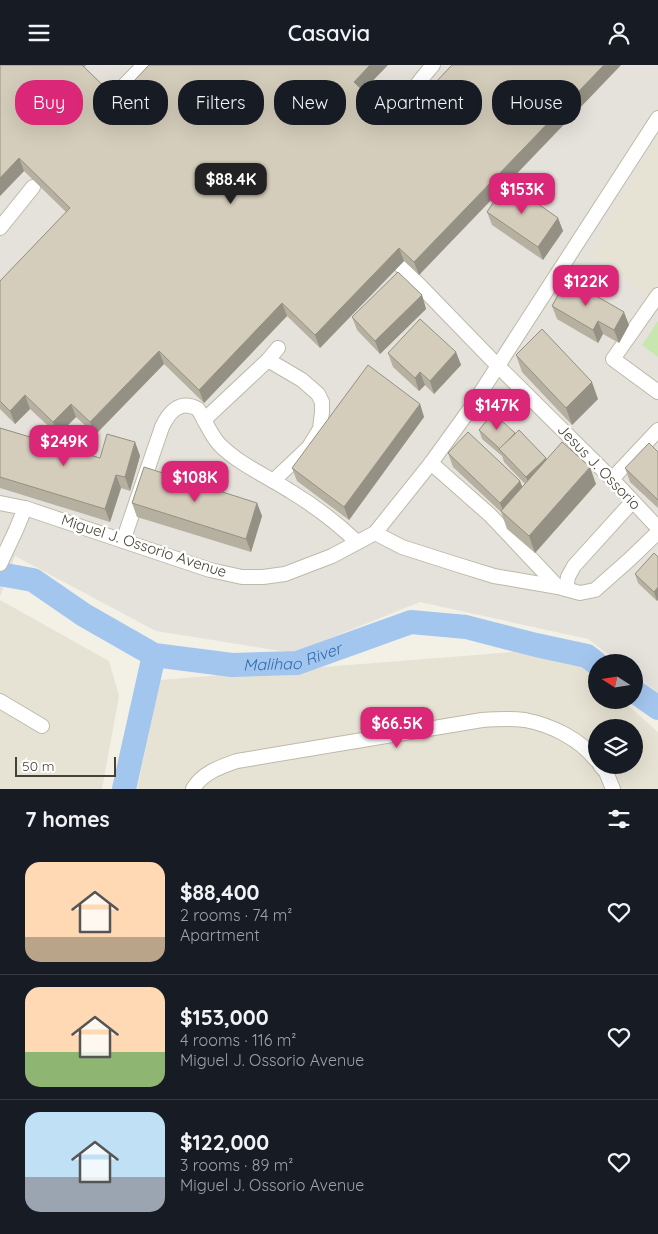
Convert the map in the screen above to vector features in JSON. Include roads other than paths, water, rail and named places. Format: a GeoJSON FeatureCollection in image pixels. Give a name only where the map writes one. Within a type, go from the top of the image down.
{"type":"FeatureCollection","features":[{"type":"Feature","properties":{"kind":"street"},"geometry":{"type":"LineString","coordinates":[[129,80],[144,65]]}},
{"type":"Feature","properties":{"kind":"street"},"geometry":{"type":"LineString","coordinates":[[398,133],[404,126],[408,104],[416,85],[434,65]]}},
{"type":"Feature","properties":{"kind":"street","name":"Miguel J. Ossorio Avenue"},"geometry":{"type":"LineString","coordinates":[[0,503],[25,508],[210,570],[242,577],[264,577],[285,574],[332,556],[375,533],[431,463],[470,409],[658,118]]}},
{"type":"Feature","properties":{"kind":"street"},"geometry":{"type":"LineString","coordinates":[[0,228],[33,187]]}},
{"type":"Feature","properties":{"kind":"street","name":"Jesus J. Ossorio"},"geometry":{"type":"LineString","coordinates":[[400,265],[658,528]]}},
{"type":"Feature","properties":{"kind":"street"},"geometry":{"type":"LineString","coordinates":[[658,295],[613,359],[658,392]]}},
{"type":"Feature","properties":{"kind":"street"},"geometry":{"type":"LineString","coordinates":[[204,420],[268,360],[278,348]]}},
{"type":"Feature","properties":{"kind":"street"},"geometry":{"type":"LineString","coordinates":[[268,360],[302,380],[318,394],[322,402],[320,429],[309,447],[273,481]]}},
{"type":"Feature","properties":{"kind":"street"},"geometry":{"type":"LineString","coordinates":[[123,541],[162,427],[167,416],[184,405],[198,409],[218,443],[241,463],[289,490],[326,514],[357,542]]}},
{"type":"Feature","properties":{"kind":"street"},"geometry":{"type":"LineString","coordinates":[[612,479],[658,430]]}},
{"type":"Feature","properties":{"kind":"street"},"geometry":{"type":"LineString","coordinates":[[431,463],[490,515],[562,588]]}},
{"type":"Feature","properties":{"kind":"street"},"geometry":{"type":"LineString","coordinates":[[562,588],[574,567],[632,502]]}},
{"type":"Feature","properties":{"kind":"street"},"geometry":{"type":"LineString","coordinates":[[0,564],[25,508]]}},
{"type":"Feature","properties":{"kind":"street"},"geometry":{"type":"LineString","coordinates":[[375,533],[402,547],[452,563],[494,575],[580,593],[595,590],[658,532]]}},
{"type":"Feature","properties":{"kind":"street"},"geometry":{"type":"LineString","coordinates":[[0,701],[42,726]]}},
{"type":"Feature","properties":{"kind":"street"},"geometry":{"type":"LineString","coordinates":[[193,789],[205,775],[236,761],[482,720],[507,719],[526,721],[546,727],[564,733],[588,752]]}},
{"type":"Feature","properties":{"kind":"street"},"geometry":{"type":"LineString","coordinates":[[607,774],[613,789]]}},
{"type":"Feature","properties":{"kind":"waterway","name":"Malihao River"},"geometry":{"type":"LineString","coordinates":[[0,574],[33,580],[84,615],[154,655],[232,665],[297,663],[411,622],[466,627],[588,657]]}},
{"type":"Feature","properties":{"kind":"waterway"},"geometry":{"type":"LineString","coordinates":[[124,789],[154,655]]}},
{"type":"Feature","properties":{"kind":"waterway","name":"Malihao River"},"geometry":{"type":"LineString","coordinates":[[643,697],[658,708]]}}]}
